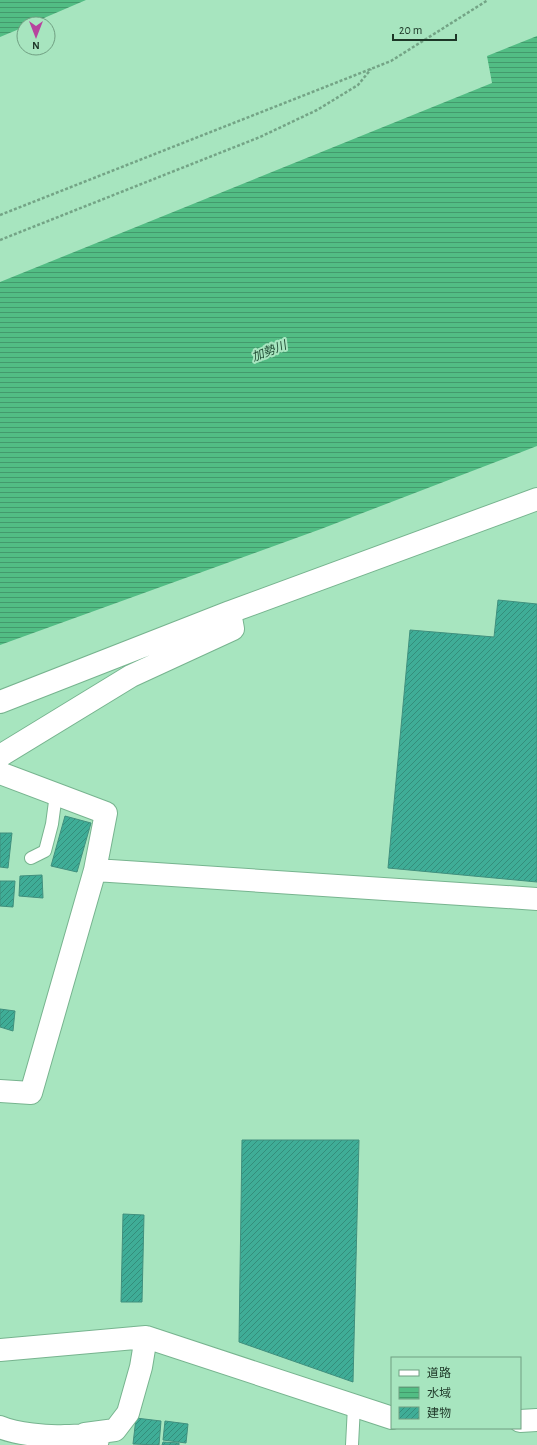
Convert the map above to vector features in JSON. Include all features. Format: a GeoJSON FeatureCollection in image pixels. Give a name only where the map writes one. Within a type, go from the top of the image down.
{"type":"FeatureCollection","features":[{"type":"Feature","properties":{"kind":"street"},"geometry":{"type":"LineString","coordinates":[[0,702],[230,612],[537,499]]}},
{"type":"Feature","properties":{"kind":"street"},"geometry":{"type":"LineString","coordinates":[[0,756],[131,676],[233,629],[230,612]]}},
{"type":"Feature","properties":{"kind":"street"},"geometry":{"type":"LineString","coordinates":[[0,773],[106,813],[95,870],[31,1093],[0,1091]]}},
{"type":"Feature","properties":{"kind":"street"},"geometry":{"type":"LineString","coordinates":[[95,870],[537,899]]}},
{"type":"Feature","properties":{"kind":"street"},"geometry":{"type":"LineString","coordinates":[[0,1427],[9,1431],[92,1440],[115,1430],[128,1413],[141,1367],[146,1337]]}},
{"type":"Feature","properties":{"kind":"street"},"geometry":{"type":"LineString","coordinates":[[0,1350],[146,1337],[391,1418]]}},
{"type":"Feature","properties":{"kind":"street"},"geometry":{"type":"LineString","coordinates":[[521,1421],[537,1420]]}},
{"type":"Feature","properties":{"kind":"lane"},"geometry":{"type":"LineString","coordinates":[[31,858],[45,851],[52,824],[56,794]]}},
{"type":"Feature","properties":{"kind":"lane"},"geometry":{"type":"LineString","coordinates":[[352,1445],[354,1406]]}},
{"type":"Feature","properties":{"kind":"path"},"geometry":{"type":"LineString","coordinates":[[0,215],[391,61],[488,0]]}},
{"type":"Feature","properties":{"kind":"path"},"geometry":{"type":"LineString","coordinates":[[0,240],[260,137],[318,110],[358,86],[371,69]]}},
{"type":"Feature","properties":{"kind":"water"},"geometry":{"type":"Polygon","coordinates":[[[0,0],[86,0],[49,16],[16,16],[16,30],[0,37],[0,0]]]}},
{"type":"Feature","properties":{"kind":"water","name":"加勢川"},"geometry":{"type":"Polygon","coordinates":[[[537,36],[537,446],[321,529],[0,645],[0,282],[492,83],[487,56],[537,36]]]}},
{"type":"Feature","properties":{"kind":"building"},"geometry":{"type":"Polygon","coordinates":[[[498,600],[537,604],[537,882],[388,868],[410,630],[494,637],[498,600]]]}},
{"type":"Feature","properties":{"kind":"building"},"geometry":{"type":"Polygon","coordinates":[[[65,816],[91,823],[77,872],[51,866],[65,816]]]}},
{"type":"Feature","properties":{"kind":"building"},"geometry":{"type":"Polygon","coordinates":[[[0,833],[12,833],[8,868],[0,867],[0,833]]]}},
{"type":"Feature","properties":{"kind":"building"},"geometry":{"type":"Polygon","coordinates":[[[42,875],[43,898],[19,896],[20,876],[42,875]]]}},
{"type":"Feature","properties":{"kind":"building"},"geometry":{"type":"Polygon","coordinates":[[[0,881],[15,881],[13,907],[0,906],[0,881]]]}},
{"type":"Feature","properties":{"kind":"building"},"geometry":{"type":"Polygon","coordinates":[[[0,1009],[15,1011],[13,1031],[0,1027],[0,1009]]]}},
{"type":"Feature","properties":{"kind":"building"},"geometry":{"type":"Polygon","coordinates":[[[242,1140],[359,1140],[353,1382],[239,1342],[242,1140]]]}},
{"type":"Feature","properties":{"kind":"building"},"geometry":{"type":"Polygon","coordinates":[[[123,1214],[144,1215],[142,1302],[121,1302],[123,1214]]]}},
{"type":"Feature","properties":{"kind":"building"},"geometry":{"type":"Polygon","coordinates":[[[136,1418],[161,1421],[159,1445],[133,1444],[136,1418]]]}},
{"type":"Feature","properties":{"kind":"building"},"geometry":{"type":"Polygon","coordinates":[[[165,1421],[188,1424],[186,1443],[163,1440],[165,1421]]]}},
{"type":"Feature","properties":{"kind":"building"},"geometry":{"type":"Polygon","coordinates":[[[163,1442],[179,1443],[179,1445],[162,1445],[163,1442]]]}}]}
